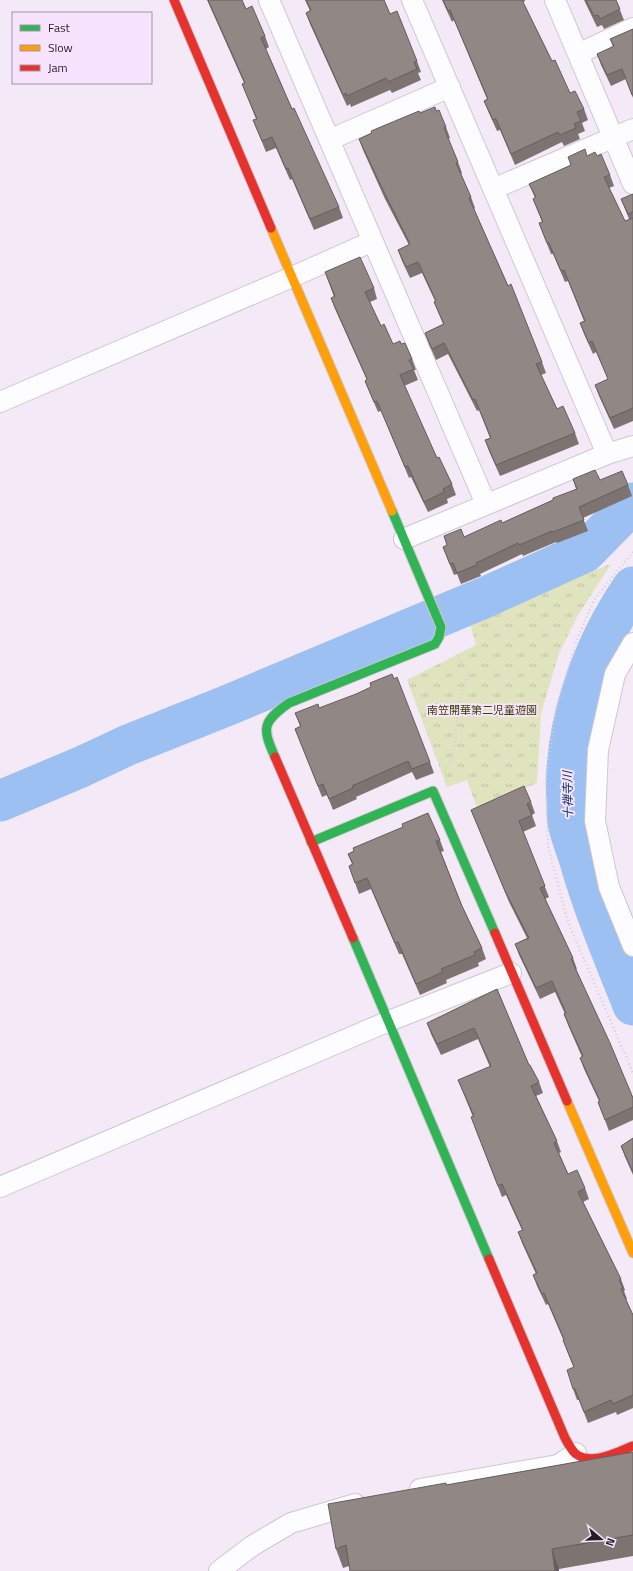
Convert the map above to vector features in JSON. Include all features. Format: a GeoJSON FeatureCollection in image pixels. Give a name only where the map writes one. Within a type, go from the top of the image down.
{"type":"FeatureCollection","features":[{"type":"Feature","properties":{"kind":"street"},"geometry":{"type":"LineString","coordinates":[[174,0],[441,626],[439,637],[435,644],[289,703],[273,715],[265,725],[266,737],[390,1021],[565,1438],[576,1453],[586,1457],[598,1458],[633,1446]]}},
{"type":"Feature","properties":{"kind":"street"},"geometry":{"type":"LineString","coordinates":[[269,0],[486,504]]}},
{"type":"Feature","properties":{"kind":"street"},"geometry":{"type":"LineString","coordinates":[[412,0],[607,454]]}},
{"type":"Feature","properties":{"kind":"street"},"geometry":{"type":"LineString","coordinates":[[555,0],[633,184]]}},
{"type":"Feature","properties":{"kind":"street"},"geometry":{"type":"LineString","coordinates":[[578,54],[633,28]]}},
{"type":"Feature","properties":{"kind":"street"},"geometry":{"type":"LineString","coordinates":[[329,140],[450,87]]}},
{"type":"Feature","properties":{"kind":"street"},"geometry":{"type":"LineString","coordinates":[[493,189],[633,130]]}},
{"type":"Feature","properties":{"kind":"street"},"geometry":{"type":"LineString","coordinates":[[0,402],[373,241]]}},
{"type":"Feature","properties":{"kind":"street"},"geometry":{"type":"LineString","coordinates":[[404,539],[607,454],[633,446]]}},
{"type":"Feature","properties":{"kind":"street"},"geometry":{"type":"LineString","coordinates":[[633,643],[615,674],[598,750],[595,822],[609,887],[633,946]]}},
{"type":"Feature","properties":{"kind":"street"},"geometry":{"type":"LineString","coordinates":[[311,842],[433,791],[633,1253]]}},
{"type":"Feature","properties":{"kind":"street"},"geometry":{"type":"LineString","coordinates":[[0,1187],[390,1021],[511,973]]}},
{"type":"Feature","properties":{"kind":"street"},"geometry":{"type":"LineString","coordinates":[[402,1492],[558,1465],[576,1453]]}},
{"type":"Feature","properties":{"kind":"street"},"geometry":{"type":"LineString","coordinates":[[219,1571],[252,1546],[291,1522],[371,1499]]}},
{"type":"Feature","properties":{"kind":"path"},"geometry":{"type":"LineString","coordinates":[[433,791],[454,757],[459,699],[469,674],[441,626]]}},
{"type":"Feature","properties":{"kind":"green space","name":"南笠開華第二児童遊園"},"geometry":{"type":"Polygon","coordinates":[[[611,564],[578,615],[559,653],[541,714],[537,783],[477,808],[467,780],[447,787],[407,680],[476,645],[469,620],[611,564]]]}},
{"type":"Feature","properties":{"kind":"building"},"geometry":{"type":"Polygon","coordinates":[[[208,0],[242,0],[246,9],[252,6],[265,36],[261,38],[292,109],[294,108],[339,207],[310,219],[288,168],[286,169],[272,137],[262,141],[253,120],[257,119],[242,84],[245,83],[208,0]]]}},
{"type":"Feature","properties":{"kind":"building"},"geometry":{"type":"Polygon","coordinates":[[[306,0],[384,0],[390,14],[397,11],[417,61],[414,62],[417,69],[388,82],[386,78],[347,96],[346,93],[343,95],[306,13],[311,10],[306,0]]]}},
{"type":"Feature","properties":{"kind":"building"},"geometry":{"type":"Polygon","coordinates":[[[443,0],[522,0],[552,61],[555,60],[570,93],[575,91],[584,109],[577,112],[581,121],[574,124],[576,128],[560,135],[558,132],[511,154],[496,119],[493,120],[484,101],[488,99],[450,10],[448,11],[443,0]]]}},
{"type":"Feature","properties":{"kind":"building"},"geometry":{"type":"Polygon","coordinates":[[[586,0],[616,0],[620,9],[600,19],[598,15],[594,16],[586,0]]]}},
{"type":"Feature","properties":{"kind":"building"},"geometry":{"type":"Polygon","coordinates":[[[633,29],[632,95],[622,69],[607,75],[597,54],[614,46],[610,39],[633,29]]]}},
{"type":"Feature","properties":{"kind":"building"},"geometry":{"type":"Polygon","coordinates":[[[435,107],[436,111],[439,110],[446,127],[444,128],[458,162],[456,163],[471,197],[469,198],[508,286],[511,284],[542,362],[536,364],[557,409],[563,406],[575,433],[496,465],[485,440],[491,438],[475,399],[473,400],[444,343],[432,349],[425,333],[444,324],[434,302],[436,301],[418,262],[406,267],[398,250],[410,244],[359,139],[372,133],[371,131],[419,111],[420,113],[435,107]]]}},
{"type":"Feature","properties":{"kind":"building"},"geometry":{"type":"Polygon","coordinates":[[[585,149],[587,156],[595,152],[597,156],[601,154],[610,175],[604,177],[625,221],[633,218],[633,408],[610,418],[595,385],[608,379],[592,341],[589,343],[580,323],[585,321],[564,270],[561,271],[549,243],[547,243],[539,223],[543,222],[533,199],[536,197],[529,184],[571,165],[568,157],[585,149]]]}},
{"type":"Feature","properties":{"kind":"building"},"geometry":{"type":"Polygon","coordinates":[[[633,194],[633,212],[628,214],[621,199],[633,194]]]}},
{"type":"Feature","properties":{"kind":"building"},"geometry":{"type":"Polygon","coordinates":[[[360,257],[374,288],[365,292],[381,326],[384,324],[393,344],[400,341],[401,344],[405,343],[412,359],[409,360],[414,369],[400,375],[437,458],[439,457],[452,484],[443,489],[444,492],[424,502],[408,466],[405,467],[377,401],[374,402],[365,381],[367,379],[331,298],[335,296],[325,272],[360,257]]]}},
{"type":"Feature","properties":{"kind":"building"},"geometry":{"type":"Polygon","coordinates":[[[595,470],[600,480],[622,471],[628,485],[579,507],[584,520],[553,532],[552,531],[519,545],[518,543],[476,563],[477,565],[457,573],[453,563],[450,564],[443,547],[447,545],[444,536],[461,529],[464,537],[501,520],[502,523],[553,500],[553,498],[577,489],[573,479],[595,470]]]}},
{"type":"Feature","properties":{"kind":"building"},"geometry":{"type":"Polygon","coordinates":[[[392,674],[394,679],[397,677],[430,762],[412,769],[408,761],[352,786],[353,788],[329,799],[323,784],[318,786],[295,729],[301,726],[295,713],[318,704],[319,708],[356,694],[371,687],[370,683],[392,674]]]}},
{"type":"Feature","properties":{"kind":"building"},"geometry":{"type":"Polygon","coordinates":[[[524,786],[531,802],[527,804],[532,815],[519,821],[545,886],[540,888],[573,958],[571,959],[610,1043],[633,1098],[633,1107],[605,1120],[598,1102],[600,1101],[580,1058],[583,1056],[564,1014],[566,1013],[552,981],[536,988],[515,944],[529,938],[505,891],[471,810],[524,786]]]}},
{"type":"Feature","properties":{"kind":"building"},"geometry":{"type":"Polygon","coordinates":[[[428,813],[440,840],[436,841],[462,906],[482,948],[474,952],[475,955],[441,969],[443,972],[416,984],[398,942],[395,943],[367,878],[355,883],[349,866],[353,864],[348,854],[354,851],[353,848],[403,827],[402,824],[428,813]]]}},
{"type":"Feature","properties":{"kind":"building"},"geometry":{"type":"Polygon","coordinates":[[[497,989],[529,1065],[539,1082],[531,1086],[557,1141],[554,1143],[568,1174],[577,1170],[585,1188],[578,1192],[621,1279],[619,1280],[623,1288],[621,1289],[633,1315],[633,1395],[613,1404],[611,1400],[584,1412],[575,1389],[573,1389],[567,1370],[574,1367],[563,1340],[564,1339],[544,1293],[542,1294],[533,1275],[537,1273],[518,1232],[523,1230],[502,1184],[498,1186],[471,1117],[474,1116],[458,1080],[491,1066],[474,1028],[437,1044],[427,1023],[497,989]]]}},
{"type":"Feature","properties":{"kind":"building"},"geometry":{"type":"Polygon","coordinates":[[[633,1138],[633,1172],[621,1146],[633,1138]]]}},
{"type":"Feature","properties":{"kind":"building"},"geometry":{"type":"Polygon","coordinates":[[[633,1452],[633,1535],[552,1549],[555,1571],[350,1571],[346,1545],[336,1549],[328,1504],[633,1452]]]}},
{"type":"Feature","properties":{"kind":"waterway"},"geometry":{"type":"LineString","coordinates":[[0,801],[81,767],[128,745],[226,706],[486,597],[585,552],[633,503]]}},
{"type":"Feature","properties":{"kind":"waterway","name":"十禅寺川"},"geometry":{"type":"LineString","coordinates":[[633,587],[618,610],[605,635],[583,689],[569,746],[567,774],[568,823],[598,915],[633,1005]]}},
{"type":"Feature","properties":{"kind":"traffic: fast"},"geometry":{"type":"LineString","coordinates":[[275,757],[268,739],[267,726],[274,715],[289,703],[435,644],[439,637],[441,627],[392,511]]}},
{"type":"Feature","properties":{"kind":"traffic: fast"},"geometry":{"type":"LineString","coordinates":[[311,842],[433,791],[495,933]]}},
{"type":"Feature","properties":{"kind":"traffic: fast"},"geometry":{"type":"LineString","coordinates":[[353,938],[489,1259]]}},
{"type":"Feature","properties":{"kind":"traffic: slow"},"geometry":{"type":"LineString","coordinates":[[271,228],[392,511]]}},
{"type":"Feature","properties":{"kind":"traffic: slow"},"geometry":{"type":"LineString","coordinates":[[567,1101],[633,1253]]}},
{"type":"Feature","properties":{"kind":"traffic: jam"},"geometry":{"type":"LineString","coordinates":[[174,0],[271,228]]}},
{"type":"Feature","properties":{"kind":"traffic: jam"},"geometry":{"type":"LineString","coordinates":[[275,757],[353,938]]}},
{"type":"Feature","properties":{"kind":"traffic: jam"},"geometry":{"type":"LineString","coordinates":[[495,933],[567,1101]]}},
{"type":"Feature","properties":{"kind":"traffic: jam"},"geometry":{"type":"LineString","coordinates":[[489,1259],[565,1438],[573,1451],[576,1454],[589,1459],[604,1457],[633,1446]]}}]}
